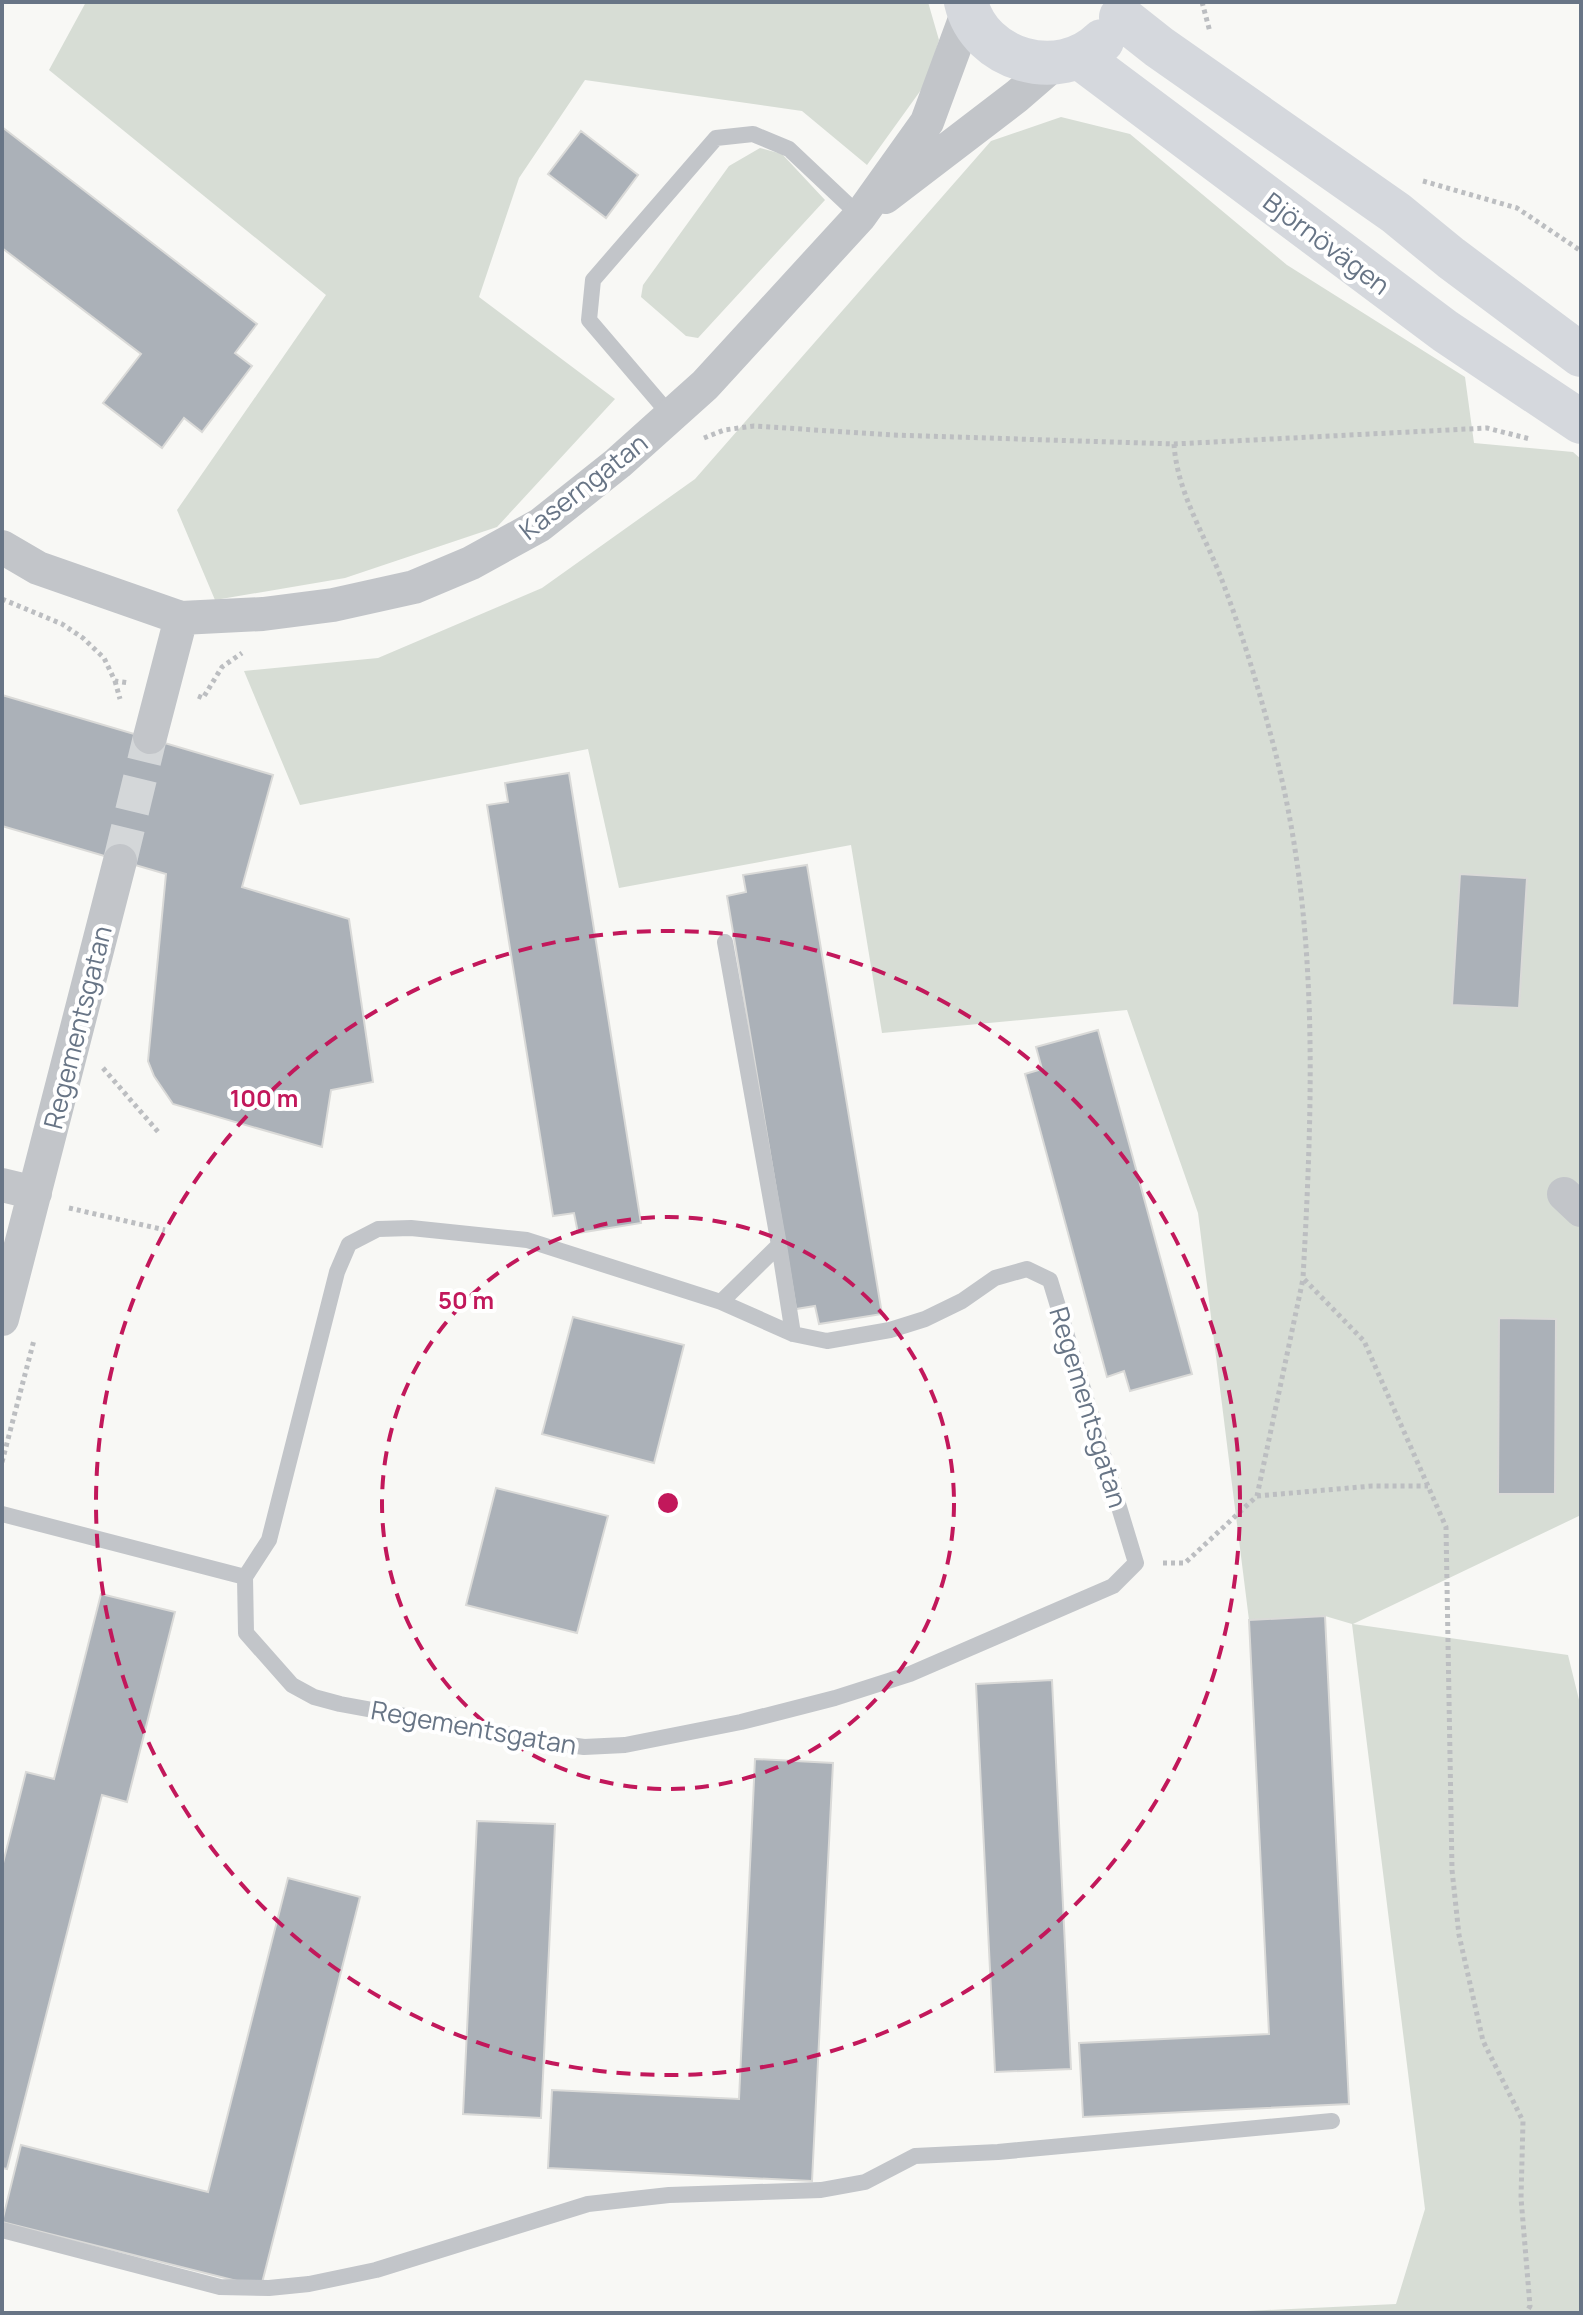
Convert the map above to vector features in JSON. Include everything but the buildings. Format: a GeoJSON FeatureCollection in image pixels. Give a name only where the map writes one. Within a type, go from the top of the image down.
{"type":"FeatureCollection","features":[{"type":"Feature","properties":{"kind":"main road"},"geometry":{"type":"LineString","coordinates":[[967,7],[982,34],[1003,52],[1028,62],[1067,60],[1096,47],[1123,10],[1159,47],[1396,213],[1581,355]]}},
{"type":"Feature","properties":{"kind":"main road","name":"Björnövägen"},"geometry":{"type":"LineString","coordinates":[[1067,60],[1445,331],[1576,418]]}},
{"type":"Feature","properties":{"kind":"street","name":"Kaserngatan"},"geometry":{"type":"LineString","coordinates":[[2,547],[38,568],[181,618],[263,614],[333,605],[414,587],[471,563],[540,525],[618,463],[705,385],[860,216],[927,122],[967,7]]}},
{"type":"Feature","properties":{"kind":"street","name":"Kaserngatan"},"geometry":{"type":"LineString","coordinates":[[860,216],[1067,60]]}},
{"type":"Feature","properties":{"kind":"street"},"geometry":{"type":"LineString","coordinates":[[150,737],[181,618]]}},
{"type":"Feature","properties":{"kind":"street","name":"Regementsgatan"},"geometry":{"type":"LineString","coordinates":[[2,1319],[18,1189],[120,861]]}},
{"type":"Feature","properties":{"kind":"lane"},"geometry":{"type":"LineString","coordinates":[[671,416],[589,320],[593,280],[716,138],[753,134],[789,149],[860,216]]}},
{"type":"Feature","properties":{"kind":"lane"},"geometry":{"type":"LineString","coordinates":[[725,942],[793,1334]]}},
{"type":"Feature","properties":{"kind":"lane","name":"Regementsgatan"},"geometry":{"type":"LineString","coordinates":[[411,1228],[527,1240],[721,1302],[793,1334],[827,1341],[890,1330],[925,1319],[962,1301],[995,1278],[1027,1269],[1050,1280],[1136,1563],[1113,1586],[910,1674],[835,1698],[741,1722],[625,1745],[584,1747],[314,1697],[292,1685],[246,1633],[245,1577],[269,1540],[337,1272],[349,1244],[378,1229],[411,1228]]}},
{"type":"Feature","properties":{"kind":"lane"},"geometry":{"type":"LineString","coordinates":[[721,1302],[779,1245]]}},
{"type":"Feature","properties":{"kind":"lane"},"geometry":{"type":"LineString","coordinates":[[2,1514],[245,1577]]}},
{"type":"Feature","properties":{"kind":"lane"},"geometry":{"type":"LineString","coordinates":[[2,2230],[220,2287],[269,2288],[309,2284],[376,2270],[588,2204],[669,2195],[821,2190],[865,2182],[915,2156],[998,2152],[1332,2121]]}},
{"type":"Feature","properties":{"kind":"path"},"geometry":{"type":"LineString","coordinates":[[694,442],[724,430],[754,426],[893,435],[1174,444],[1487,428],[1539,441],[1554,435],[1576,418]]}},
{"type":"Feature","properties":{"kind":"path"},"geometry":{"type":"LineString","coordinates":[[1136,1563],[1185,1563],[1257,1496],[1303,1278],[1312,1126],[1307,954],[1297,853],[1273,740],[1257,685],[1220,577],[1176,471],[1174,444]]}},
{"type":"Feature","properties":{"kind":"path"},"geometry":{"type":"LineString","coordinates":[[2,599],[62,624],[83,638],[104,658],[115,681],[162,689]]}},
{"type":"Feature","properties":{"kind":"path"},"geometry":{"type":"LineString","coordinates":[[103,1067],[160,1134]]}},
{"type":"Feature","properties":{"kind":"path"},"geometry":{"type":"LineString","coordinates":[[18,1189],[68,1208],[165,1230]]}},
{"type":"Feature","properties":{"kind":"path"},"geometry":{"type":"LineString","coordinates":[[1303,1278],[1364,1341],[1446,1527],[1452,1870],[1459,1935],[1483,2041],[1523,2121],[1521,2198],[1530,2306],[1526,2313]]}},
{"type":"Feature","properties":{"kind":"path"},"geometry":{"type":"LineString","coordinates":[[1257,1496],[1372,1486],[1428,1486]]}},
{"type":"Feature","properties":{"kind":"shaded area"},"geometry":{"type":"Polygon","coordinates":[[[86,2],[928,2],[939,40],[926,83],[867,165],[802,111],[585,80],[519,178],[479,297],[615,399],[497,527],[345,578],[215,600],[177,510],[326,295],[49,70],[86,2]]]}},
{"type":"Feature","properties":{"kind":"shaded area"},"geometry":{"type":"Polygon","coordinates":[[[1061,117],[1130,134],[1287,265],[1465,377],[1474,443],[1573,452],[1581,459],[1581,1515],[1353,1624],[1568,1655],[1581,1708],[1581,2313],[1206,2313],[1396,2304],[1425,2209],[1352,1624],[1325,1616],[1249,1620],[1198,1213],[1127,1010],[882,1033],[851,845],[619,888],[588,749],[300,805],[244,671],[378,658],[542,588],[695,479],[991,141],[1061,117]]]}},
{"type":"Feature","properties":{"kind":"shaded area"},"geometry":{"type":"Polygon","coordinates":[[[760,148],[782,154],[825,200],[698,338],[686,336],[641,297],[643,285],[729,166],[760,148]]]}},
{"type":"Feature","properties":{"kind":"tunnel"},"geometry":{"type":"LineString","coordinates":[[120,861],[150,737]]}}]}
